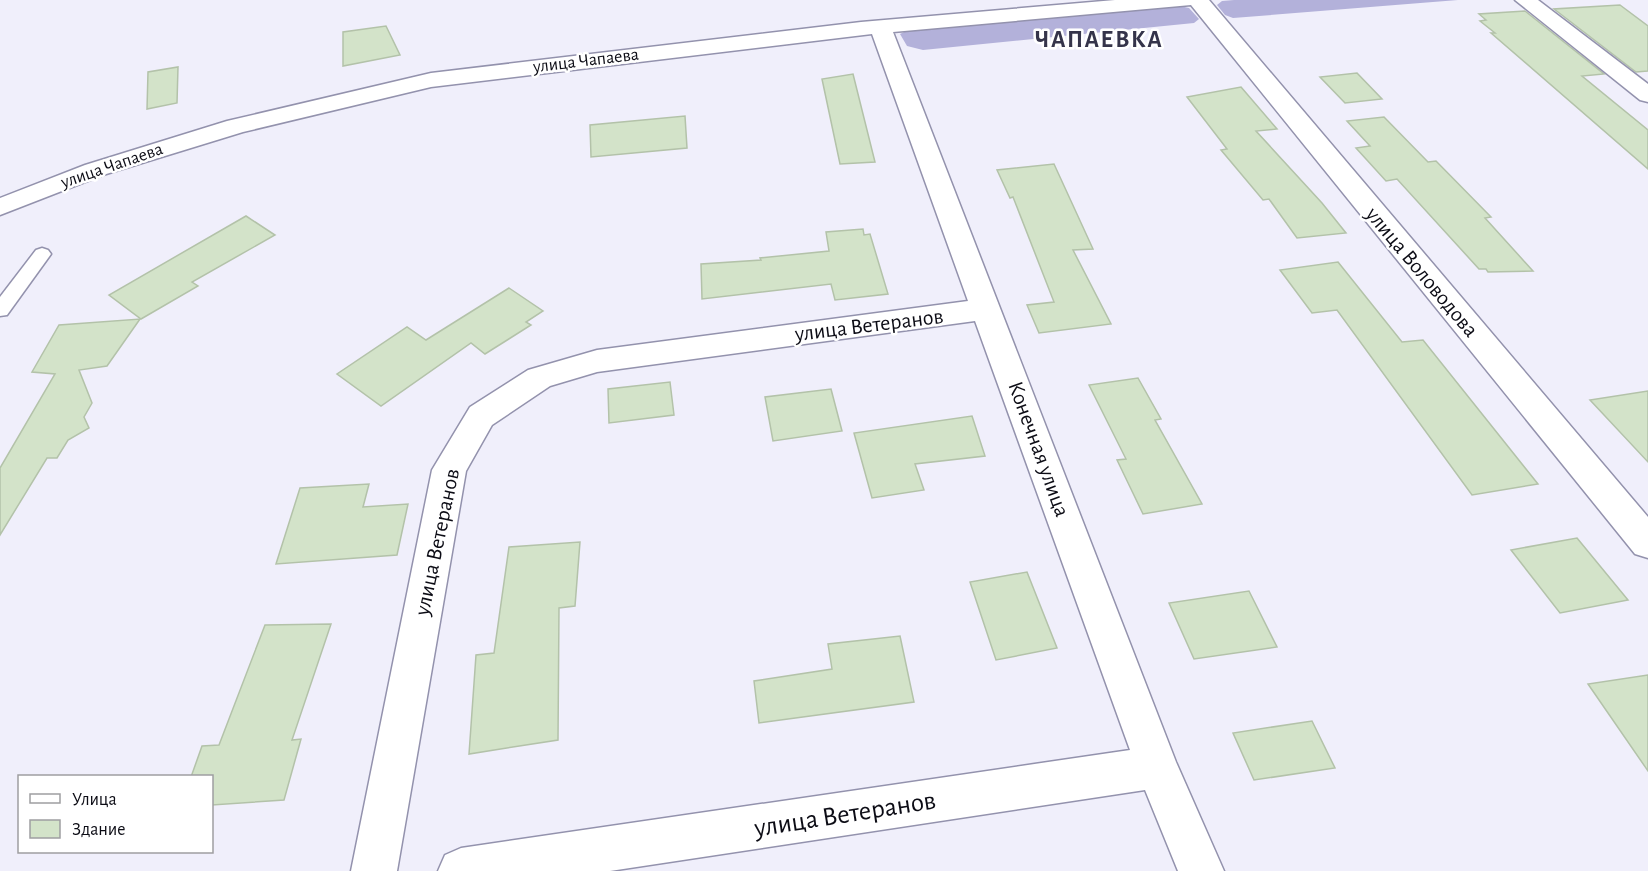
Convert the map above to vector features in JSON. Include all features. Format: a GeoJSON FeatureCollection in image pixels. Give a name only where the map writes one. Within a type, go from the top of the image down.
{"type":"FeatureCollection","features":[{"type":"Feature","properties":{"kind":"street","name":"улица Чапаева"},"geometry":{"type":"LineString","coordinates":[[0,207],[94,171],[236,126],[431,80],[880,27],[1188,0]]}},
{"type":"Feature","properties":{"kind":"street","name":"улица Воловодова"},"geometry":{"type":"LineString","coordinates":[[1198,0],[1648,543]]}},
{"type":"Feature","properties":{"kind":"street"},"geometry":{"type":"LineString","coordinates":[[1525,0],[1648,95]]}},
{"type":"Feature","properties":{"kind":"street","name":"Конечная улица"},"geometry":{"type":"LineString","coordinates":[[880,27],[1157,767],[1201,871]]}},
{"type":"Feature","properties":{"kind":"street","name":"улица Ветеранов"},"geometry":{"type":"LineString","coordinates":[[374,871],[449,470],[481,416],[539,378],[597,361],[987,309]]}},
{"type":"Feature","properties":{"kind":"street","name":"улица Ветеранов"},"geometry":{"type":"LineString","coordinates":[[461,871],[1157,767]]}},
{"type":"Feature","properties":{"kind":"lane"},"geometry":{"type":"LineString","coordinates":[[0,310],[42,254]]}},
{"type":"Feature","properties":{"kind":"shaded area"},"geometry":{"type":"Polygon","coordinates":[[[1458,0],[1233,18],[1225,15],[1217,5],[1222,1],[1458,0]]]}},
{"type":"Feature","properties":{"kind":"shaded area"},"geometry":{"type":"Polygon","coordinates":[[[1176,5],[1189,8],[1199,19],[1194,23],[923,50],[907,46],[900,34],[908,30],[1176,5]]]}},
{"type":"Feature","properties":{"kind":"building"},"geometry":{"type":"Polygon","coordinates":[[[1620,5],[1648,26],[1648,71],[1636,72],[1554,9],[1620,5]]]}},
{"type":"Feature","properties":{"kind":"building"},"geometry":{"type":"Polygon","coordinates":[[[1525,11],[1604,74],[1582,76],[1648,130],[1648,169],[1491,33],[1495,33],[1480,21],[1486,20],[1479,14],[1525,11]]]}},
{"type":"Feature","properties":{"kind":"building"},"geometry":{"type":"Polygon","coordinates":[[[386,26],[400,55],[343,66],[343,32],[386,26]]]}},
{"type":"Feature","properties":{"kind":"building"},"geometry":{"type":"Polygon","coordinates":[[[178,67],[177,103],[147,109],[148,72],[178,67]]]}},
{"type":"Feature","properties":{"kind":"building"},"geometry":{"type":"Polygon","coordinates":[[[1357,73],[1382,99],[1345,103],[1320,77],[1357,73]]]}},
{"type":"Feature","properties":{"kind":"building"},"geometry":{"type":"Polygon","coordinates":[[[853,74],[875,162],[840,164],[822,79],[853,74]]]}},
{"type":"Feature","properties":{"kind":"building"},"geometry":{"type":"Polygon","coordinates":[[[1241,87],[1277,129],[1256,131],[1322,203],[1346,233],[1297,238],[1269,199],[1263,200],[1221,150],[1227,149],[1187,97],[1241,87]]]}},
{"type":"Feature","properties":{"kind":"building"},"geometry":{"type":"Polygon","coordinates":[[[685,116],[687,148],[591,157],[590,125],[685,116]]]}},
{"type":"Feature","properties":{"kind":"building"},"geometry":{"type":"Polygon","coordinates":[[[1384,117],[1428,162],[1436,161],[1491,217],[1485,218],[1533,271],[1488,272],[1486,269],[1479,269],[1397,179],[1386,181],[1356,148],[1370,146],[1347,121],[1384,117]]]}},
{"type":"Feature","properties":{"kind":"building"},"geometry":{"type":"Polygon","coordinates":[[[1054,164],[1093,249],[1073,250],[1111,324],[1039,333],[1027,305],[1054,302],[1013,197],[1010,198],[997,170],[1054,164]]]}},
{"type":"Feature","properties":{"kind":"building"},"geometry":{"type":"Polygon","coordinates":[[[246,216],[275,235],[192,282],[198,286],[141,319],[109,295],[246,216]]]}},
{"type":"Feature","properties":{"kind":"building"},"geometry":{"type":"Polygon","coordinates":[[[863,229],[864,235],[870,234],[888,294],[835,300],[831,284],[702,299],[701,264],[761,260],[760,258],[829,251],[826,232],[863,229]]]}},
{"type":"Feature","properties":{"kind":"building"},"geometry":{"type":"Polygon","coordinates":[[[1338,262],[1402,342],[1423,340],[1538,484],[1472,495],[1337,310],[1312,313],[1280,270],[1338,262]]]}},
{"type":"Feature","properties":{"kind":"building"},"geometry":{"type":"Polygon","coordinates":[[[509,288],[543,311],[526,322],[531,325],[485,354],[471,343],[381,406],[337,374],[407,327],[426,340],[509,288]]]}},
{"type":"Feature","properties":{"kind":"building"},"geometry":{"type":"Polygon","coordinates":[[[140,319],[107,366],[79,370],[92,403],[84,417],[89,428],[68,440],[57,458],[47,458],[0,535],[0,468],[55,374],[32,372],[59,325],[140,319]]]}},
{"type":"Feature","properties":{"kind":"building"},"geometry":{"type":"Polygon","coordinates":[[[1138,378],[1161,419],[1155,420],[1202,504],[1143,514],[1117,460],[1126,459],[1089,385],[1138,378]]]}},
{"type":"Feature","properties":{"kind":"building"},"geometry":{"type":"Polygon","coordinates":[[[670,382],[674,415],[609,423],[608,389],[670,382]]]}},
{"type":"Feature","properties":{"kind":"building"},"geometry":{"type":"Polygon","coordinates":[[[831,389],[842,431],[773,441],[765,397],[831,389]]]}},
{"type":"Feature","properties":{"kind":"building"},"geometry":{"type":"Polygon","coordinates":[[[1648,391],[1648,462],[1590,400],[1648,391]]]}},
{"type":"Feature","properties":{"kind":"building"},"geometry":{"type":"Polygon","coordinates":[[[972,416],[985,456],[915,464],[924,490],[872,498],[854,433],[972,416]]]}},
{"type":"Feature","properties":{"kind":"building"},"geometry":{"type":"Polygon","coordinates":[[[369,484],[363,507],[408,504],[397,555],[276,564],[300,488],[369,484]]]}},
{"type":"Feature","properties":{"kind":"building"},"geometry":{"type":"Polygon","coordinates":[[[1577,538],[1628,600],[1560,613],[1511,550],[1577,538]]]}},
{"type":"Feature","properties":{"kind":"building"},"geometry":{"type":"Polygon","coordinates":[[[580,542],[575,606],[559,608],[558,740],[469,754],[476,655],[494,653],[509,547],[580,542]]]}},
{"type":"Feature","properties":{"kind":"building"},"geometry":{"type":"Polygon","coordinates":[[[1027,572],[1057,648],[996,660],[970,582],[1027,572]]]}},
{"type":"Feature","properties":{"kind":"building"},"geometry":{"type":"Polygon","coordinates":[[[1249,591],[1277,647],[1194,659],[1169,603],[1249,591]]]}},
{"type":"Feature","properties":{"kind":"building"},"geometry":{"type":"Polygon","coordinates":[[[331,624],[292,740],[301,739],[284,800],[213,805],[213,775],[192,775],[202,746],[219,745],[265,625],[331,624]]]}},
{"type":"Feature","properties":{"kind":"building"},"geometry":{"type":"Polygon","coordinates":[[[900,636],[914,702],[759,723],[754,681],[832,669],[828,644],[900,636]]]}},
{"type":"Feature","properties":{"kind":"building"},"geometry":{"type":"Polygon","coordinates":[[[1648,675],[1648,771],[1588,684],[1648,675]]]}},
{"type":"Feature","properties":{"kind":"building"},"geometry":{"type":"Polygon","coordinates":[[[1312,721],[1335,768],[1254,780],[1233,733],[1312,721]]]}},
{"type":"Feature","properties":{"kind":"district","name":"ЧАПАЕВКА"},"geometry":{"type":"Point","coordinates":[1099,40]}}]}
